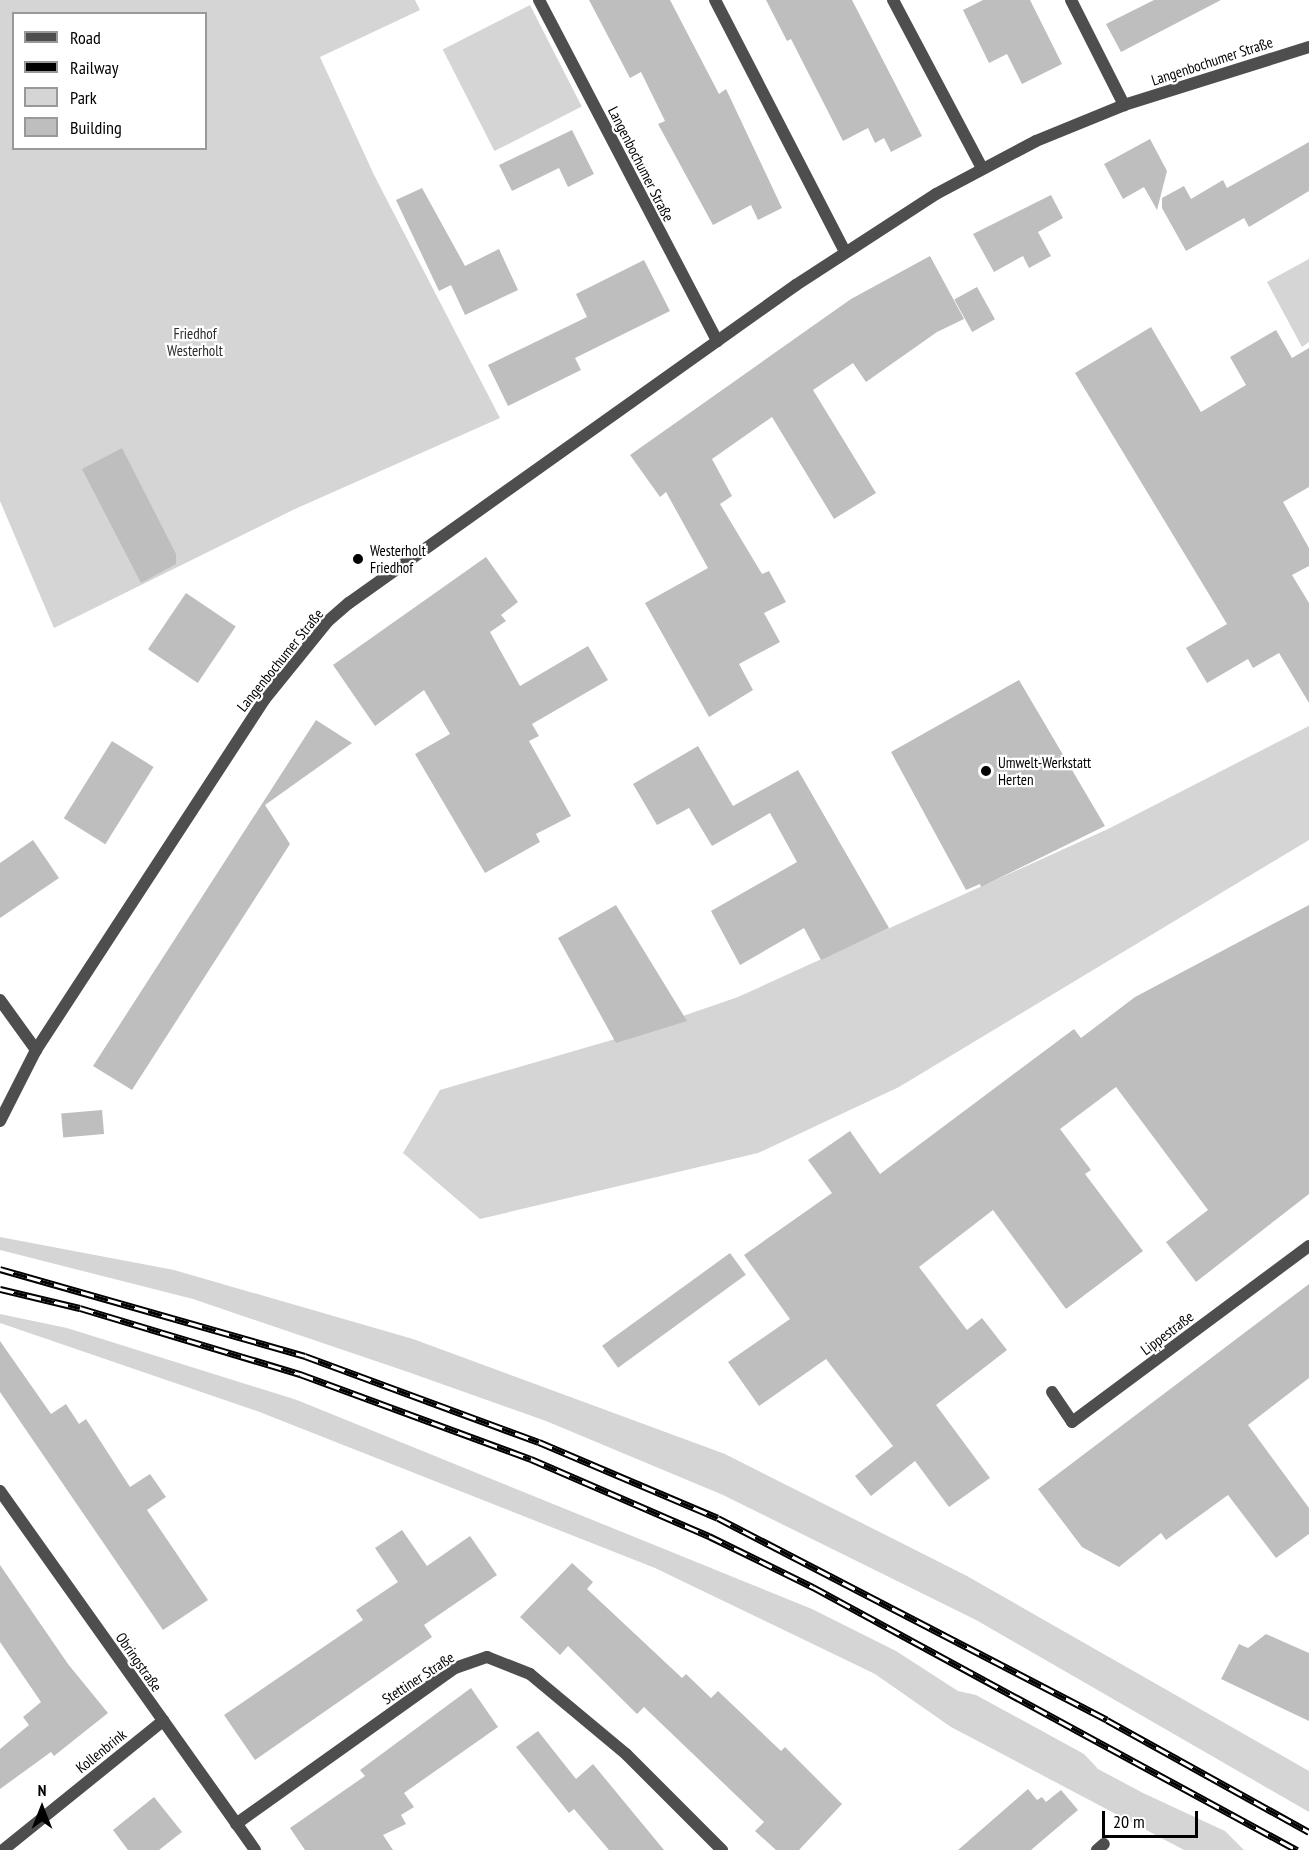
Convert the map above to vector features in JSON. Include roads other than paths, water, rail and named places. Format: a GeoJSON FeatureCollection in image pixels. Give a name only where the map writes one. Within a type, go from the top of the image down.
{"type":"FeatureCollection","features":[{"type":"Feature","properties":{"kind":"street","name":"Langenbochumer Straße"},"geometry":{"type":"LineString","coordinates":[[539,0],[717,341]]}},
{"type":"Feature","properties":{"kind":"street"},"geometry":{"type":"LineString","coordinates":[[715,0],[845,252]]}},
{"type":"Feature","properties":{"kind":"street"},"geometry":{"type":"LineString","coordinates":[[893,0],[982,168]]}},
{"type":"Feature","properties":{"kind":"street"},"geometry":{"type":"LineString","coordinates":[[1071,0],[1124,105]]}},
{"type":"Feature","properties":{"kind":"street"},"geometry":{"type":"LineString","coordinates":[[1292,51],[1309,38]]}},
{"type":"Feature","properties":{"kind":"street","name":"Langenbochumer Straße"},"geometry":{"type":"LineString","coordinates":[[0,1121],[36,1050],[264,700],[328,621],[418,552],[845,252],[982,168],[1124,105],[1309,47]]}},
{"type":"Feature","properties":{"kind":"street"},"geometry":{"type":"LineString","coordinates":[[0,1000],[36,1050]]}},
{"type":"Feature","properties":{"kind":"street","name":"Lippestraße"},"geometry":{"type":"LineString","coordinates":[[1052,1392],[1072,1422],[1309,1246]]}},
{"type":"Feature","properties":{"kind":"street","name":"Obringstraße"},"geometry":{"type":"LineString","coordinates":[[0,1491],[255,1850]]}},
{"type":"Feature","properties":{"kind":"street","name":"Stettiner Straße"},"geometry":{"type":"LineString","coordinates":[[236,1824],[455,1668],[487,1657],[530,1674],[626,1754],[722,1850]]}},
{"type":"Feature","properties":{"kind":"street","name":"Kollenbrink"},"geometry":{"type":"LineString","coordinates":[[3,1850],[163,1721]]}},
{"type":"Feature","properties":{"kind":"railway"},"geometry":{"type":"LineString","coordinates":[[0,1269],[305,1356],[539,1442],[718,1518],[1107,1720],[1309,1832]]}},
{"type":"Feature","properties":{"kind":"railway"},"geometry":{"type":"LineString","coordinates":[[0,1289],[80,1308],[300,1374],[531,1459],[709,1536],[813,1587],[1297,1850]]}},
{"type":"Feature","properties":{"kind":"place","name":"Westerholt Friedhof"},"geometry":{"type":"Point","coordinates":[358,559]}},
{"type":"Feature","properties":{"kind":"place","name":"Umwelt-Werkstatt Herten"},"geometry":{"type":"Point","coordinates":[986,771]}},
{"type":"Feature","properties":{"kind":"park label","name":"Friedhof Westerholt"},"geometry":{"type":"Point","coordinates":[195,342]}}]}
